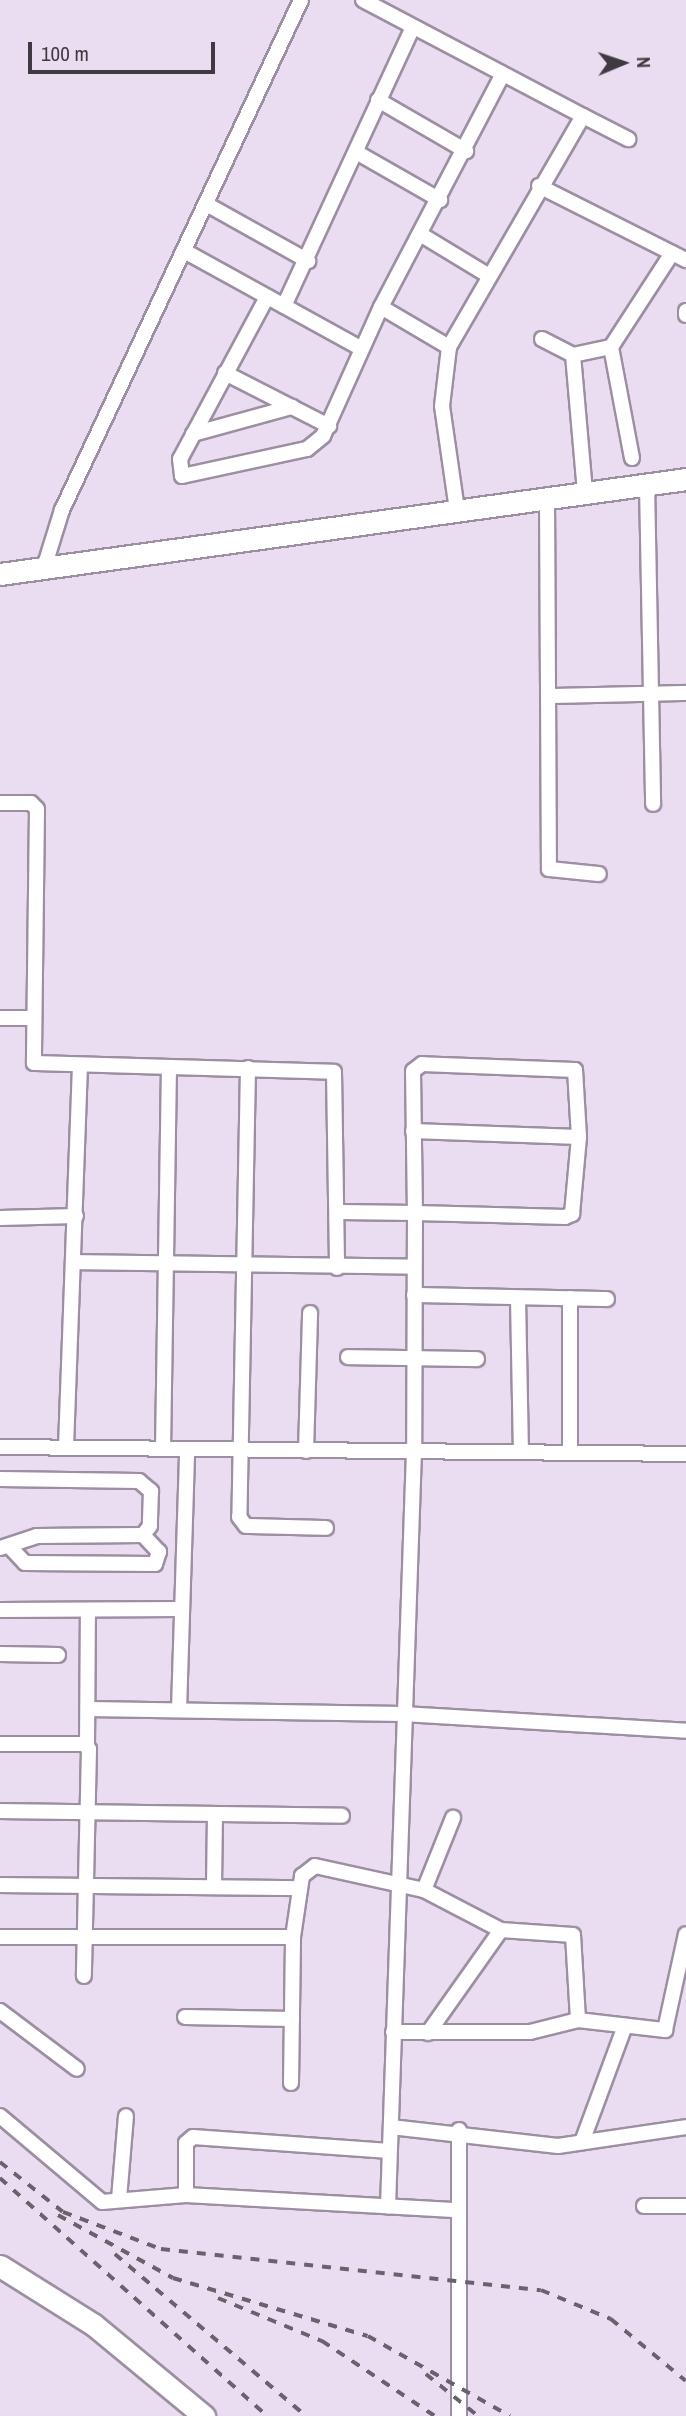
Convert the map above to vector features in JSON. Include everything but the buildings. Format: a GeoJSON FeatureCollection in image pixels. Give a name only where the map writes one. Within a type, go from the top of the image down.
{"type":"FeatureCollection","features":[{"type":"Feature","properties":{"kind":"street"},"geometry":{"type":"LineString","coordinates":[[44,568],[62,510],[188,253],[301,0]]}},
{"type":"Feature","properties":{"kind":"street"},"geometry":{"type":"LineString","coordinates":[[363,0],[501,77],[628,139]]}},
{"type":"Feature","properties":{"kind":"street"},"geometry":{"type":"LineString","coordinates":[[284,306],[308,261],[413,27]]}},
{"type":"Feature","properties":{"kind":"street"},"geometry":{"type":"LineString","coordinates":[[267,297],[176,468],[182,476],[307,449],[328,426],[380,307],[466,151],[501,77]]}},
{"type":"Feature","properties":{"kind":"street"},"geometry":{"type":"LineString","coordinates":[[378,100],[466,151]]}},
{"type":"Feature","properties":{"kind":"street"},"geometry":{"type":"LineString","coordinates":[[457,510],[442,406],[449,347],[539,186],[583,116]]}},
{"type":"Feature","properties":{"kind":"street"},"geometry":{"type":"LineString","coordinates":[[356,152],[440,200]]}},
{"type":"Feature","properties":{"kind":"street"},"geometry":{"type":"LineString","coordinates":[[539,186],[686,260]]}},
{"type":"Feature","properties":{"kind":"street"},"geometry":{"type":"LineString","coordinates":[[208,205],[308,261]]}},
{"type":"Feature","properties":{"kind":"street"},"geometry":{"type":"LineString","coordinates":[[421,234],[489,276]]}},
{"type":"Feature","properties":{"kind":"street"},"geometry":{"type":"LineString","coordinates":[[188,253],[360,348]]}},
{"type":"Feature","properties":{"kind":"street"},"geometry":{"type":"LineString","coordinates":[[632,458],[611,347],[671,253]]}},
{"type":"Feature","properties":{"kind":"street"},"geometry":{"type":"LineString","coordinates":[[380,307],[449,347]]}},
{"type":"Feature","properties":{"kind":"street"},"geometry":{"type":"LineString","coordinates":[[542,339],[573,355],[611,347]]}},
{"type":"Feature","properties":{"kind":"street"},"geometry":{"type":"LineString","coordinates":[[573,355],[585,492]]}},
{"type":"Feature","properties":{"kind":"street"},"geometry":{"type":"LineString","coordinates":[[225,373],[328,426]]}},
{"type":"Feature","properties":{"kind":"street"},"geometry":{"type":"LineString","coordinates":[[193,433],[292,407]]}},
{"type":"Feature","properties":{"kind":"street"},"geometry":{"type":"LineString","coordinates":[[0,574],[686,479]]}},
{"type":"Feature","properties":{"kind":"street"},"geometry":{"type":"LineString","coordinates":[[647,484],[653,804]]}},
{"type":"Feature","properties":{"kind":"street"},"geometry":{"type":"LineString","coordinates":[[547,497],[549,869],[599,874]]}},
{"type":"Feature","properties":{"kind":"street"},"geometry":{"type":"LineString","coordinates":[[549,696],[686,693]]}},
{"type":"Feature","properties":{"kind":"street"},"geometry":{"type":"LineString","coordinates":[[0,803],[32,803],[37,809],[32,1018],[34,1063],[80,1068],[248,1068],[334,1072],[340,1212],[337,1268]]}},
{"type":"Feature","properties":{"kind":"street"},"geometry":{"type":"LineString","coordinates":[[0,1018],[32,1018]]}},
{"type":"Feature","properties":{"kind":"street"},"geometry":{"type":"LineString","coordinates":[[340,1212],[415,1213],[572,1214],[579,1137],[579,1076],[564,1066],[416,1065],[413,1131],[415,1213],[414,1451],[395,1880],[388,2207]]}},
{"type":"Feature","properties":{"kind":"street"},"geometry":{"type":"LineString","coordinates":[[66,1447],[75,1262],[80,1068]]}},
{"type":"Feature","properties":{"kind":"street"},"geometry":{"type":"LineString","coordinates":[[248,1068],[241,1523],[326,1528]]}},
{"type":"Feature","properties":{"kind":"street"},"geometry":{"type":"LineString","coordinates":[[163,1449],[169,1069]]}},
{"type":"Feature","properties":{"kind":"street"},"geometry":{"type":"LineString","coordinates":[[413,1131],[579,1137]]}},
{"type":"Feature","properties":{"kind":"street"},"geometry":{"type":"LineString","coordinates":[[0,1218],[76,1216]]}},
{"type":"Feature","properties":{"kind":"street"},"geometry":{"type":"LineString","coordinates":[[75,1262],[337,1268],[414,1267]]}},
{"type":"Feature","properties":{"kind":"street"},"geometry":{"type":"LineString","coordinates":[[414,1296],[607,1298]]}},
{"type":"Feature","properties":{"kind":"street"},"geometry":{"type":"LineString","coordinates":[[518,1298],[521,1451]]}},
{"type":"Feature","properties":{"kind":"street"},"geometry":{"type":"LineString","coordinates":[[570,1298],[570,1453]]}},
{"type":"Feature","properties":{"kind":"street"},"geometry":{"type":"LineString","coordinates":[[306,1451],[310,1313]]}},
{"type":"Feature","properties":{"kind":"street"},"geometry":{"type":"LineString","coordinates":[[348,1357],[477,1359]]}},
{"type":"Feature","properties":{"kind":"street"},"geometry":{"type":"LineString","coordinates":[[0,1447],[686,1454]]}},
{"type":"Feature","properties":{"kind":"street"},"geometry":{"type":"LineString","coordinates":[[178,1710],[187,1449]]}},
{"type":"Feature","properties":{"kind":"street"},"geometry":{"type":"LineString","coordinates":[[0,1479],[145,1482],[150,1526],[143,1535]]}},
{"type":"Feature","properties":{"kind":"street"},"geometry":{"type":"LineString","coordinates":[[143,1535],[159,1552],[155,1564],[25,1563],[5,1548],[37,1536],[143,1535]]}},
{"type":"Feature","properties":{"kind":"street"},"geometry":{"type":"LineString","coordinates":[[0,1610],[180,1609]]}},
{"type":"Feature","properties":{"kind":"street"},"geometry":{"type":"LineString","coordinates":[[84,1976],[89,1813],[89,1610]]}},
{"type":"Feature","properties":{"kind":"street"},"geometry":{"type":"LineString","coordinates":[[0,1654],[58,1656]]}},
{"type":"Feature","properties":{"kind":"street"},"geometry":{"type":"LineString","coordinates":[[88,1709],[403,1714],[686,1731]]}},
{"type":"Feature","properties":{"kind":"street"},"geometry":{"type":"LineString","coordinates":[[0,1744],[87,1746]]}},
{"type":"Feature","properties":{"kind":"street"},"geometry":{"type":"LineString","coordinates":[[0,1811],[342,1816]]}},
{"type":"Feature","properties":{"kind":"street"},"geometry":{"type":"LineString","coordinates":[[214,1886],[215,1816]]}},
{"type":"Feature","properties":{"kind":"street"},"geometry":{"type":"LineString","coordinates":[[424,1890],[453,1818]]}},
{"type":"Feature","properties":{"kind":"street"},"geometry":{"type":"LineString","coordinates":[[291,2083],[293,1937],[300,1888],[307,1868],[315,1866],[395,1880],[424,1890],[501,1930],[573,1935],[578,2020]]}},
{"type":"Feature","properties":{"kind":"street"},"geometry":{"type":"LineString","coordinates":[[0,1885],[300,1888]]}},
{"type":"Feature","properties":{"kind":"street"},"geometry":{"type":"LineString","coordinates":[[428,2033],[501,1930]]}},
{"type":"Feature","properties":{"kind":"street"},"geometry":{"type":"LineString","coordinates":[[393,2032],[530,2032],[578,2020],[665,2031],[686,1934]]}},
{"type":"Feature","properties":{"kind":"street"},"geometry":{"type":"LineString","coordinates":[[0,1937],[293,1937]]}},
{"type":"Feature","properties":{"kind":"street"},"geometry":{"type":"LineString","coordinates":[[0,2011],[77,2069]]}},
{"type":"Feature","properties":{"kind":"street"},"geometry":{"type":"LineString","coordinates":[[185,2017],[292,2020]]}},
{"type":"Feature","properties":{"kind":"street"},"geometry":{"type":"LineString","coordinates":[[582,2142],[625,2026]]}},
{"type":"Feature","properties":{"kind":"street"},"geometry":{"type":"LineString","coordinates":[[0,2116],[102,2202],[186,2195],[458,2210]]}},
{"type":"Feature","properties":{"kind":"street"},"geometry":{"type":"LineString","coordinates":[[120,2199],[126,2116]]}},
{"type":"Feature","properties":{"kind":"street"},"geometry":{"type":"LineString","coordinates":[[391,2127],[459,2130],[558,2146],[686,2127]]}},
{"type":"Feature","properties":{"kind":"street"},"geometry":{"type":"LineString","coordinates":[[458,2416],[459,2130]]}},
{"type":"Feature","properties":{"kind":"street"},"geometry":{"type":"LineString","coordinates":[[186,2195],[186,2143],[193,2137],[390,2151]]}},
{"type":"Feature","properties":{"kind":"street"},"geometry":{"type":"LineString","coordinates":[[644,2206],[686,2206]]}},
{"type":"Feature","properties":{"kind":"street"},"geometry":{"type":"LineString","coordinates":[[0,2266],[94,2325],[204,2416]]}},
{"type":"Feature","properties":{"kind":"railway"},"geometry":{"type":"LineString","coordinates":[[0,2162],[63,2212],[161,2249],[541,2290],[611,2319],[686,2381]]}},
{"type":"Feature","properties":{"kind":"railway"},"geometry":{"type":"LineString","coordinates":[[0,2178],[267,2416]]}},
{"type":"Feature","properties":{"kind":"railway"},"geometry":{"type":"LineString","coordinates":[[58,2215],[173,2278],[368,2336],[510,2416]]}},
{"type":"Feature","properties":{"kind":"railway"},"geometry":{"type":"LineString","coordinates":[[115,2254],[306,2416]]}},
{"type":"Feature","properties":{"kind":"railway"},"geometry":{"type":"LineString","coordinates":[[218,2298],[322,2341],[435,2416]]}},
{"type":"Feature","properties":{"kind":"railway"},"geometry":{"type":"LineString","coordinates":[[426,2374],[478,2416]]}}]}
